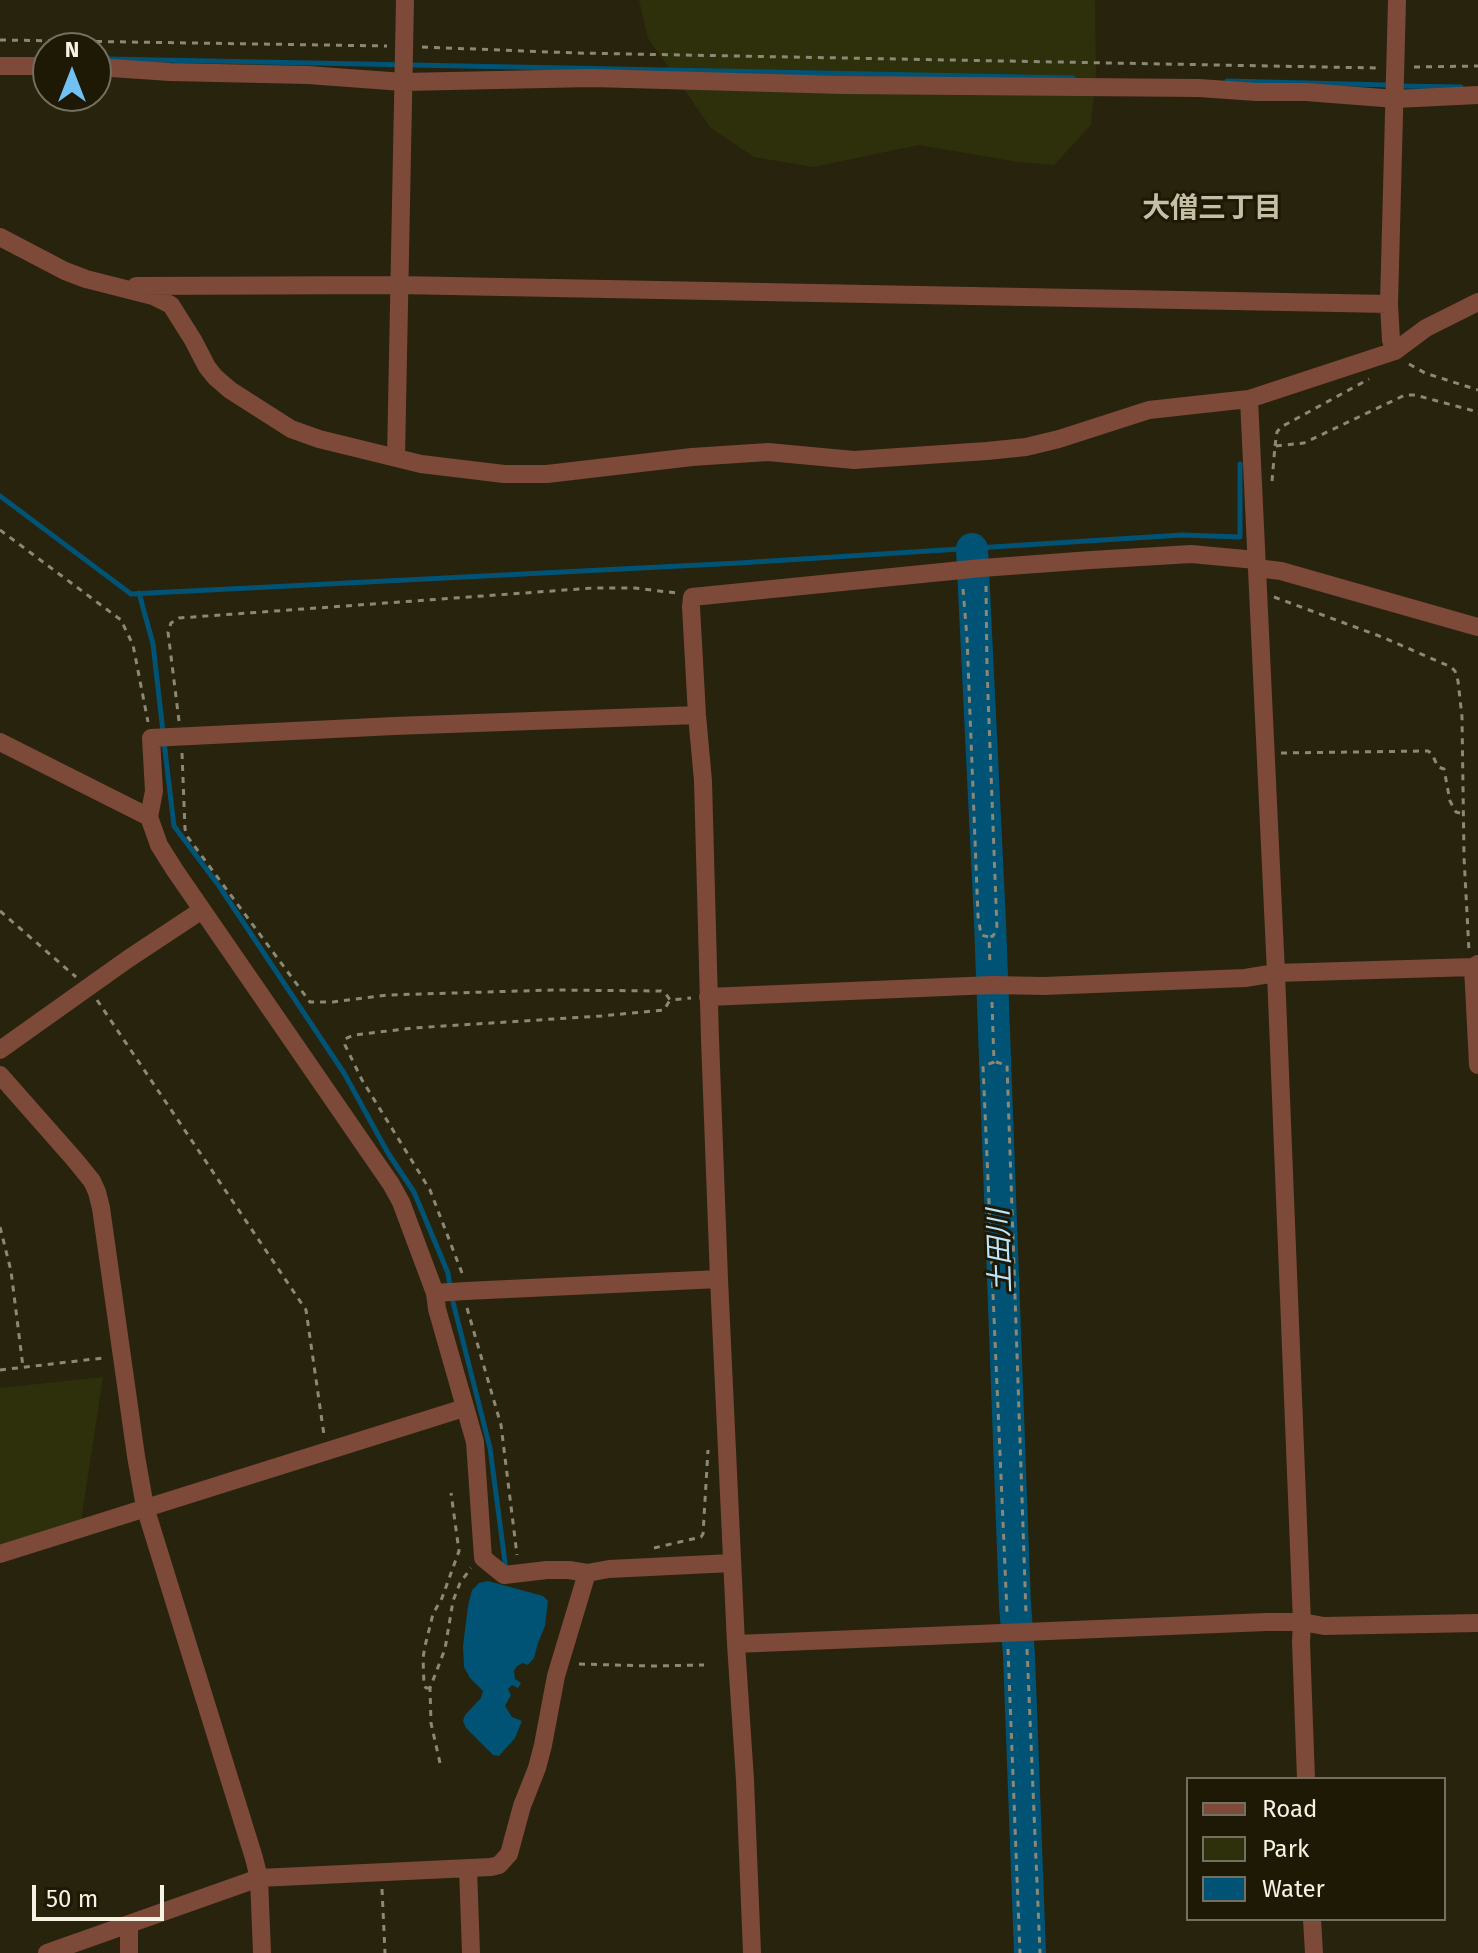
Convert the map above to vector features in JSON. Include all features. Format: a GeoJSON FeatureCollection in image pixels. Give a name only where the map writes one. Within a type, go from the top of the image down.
{"type":"FeatureCollection","features":[{"type":"Feature","properties":{"kind":"street"},"geometry":{"type":"LineString","coordinates":[[396,458],[405,0]]}},
{"type":"Feature","properties":{"kind":"street"},"geometry":{"type":"LineString","coordinates":[[1393,352],[1389,304],[1397,0]]}},
{"type":"Feature","properties":{"kind":"street"},"geometry":{"type":"LineString","coordinates":[[0,66],[32,66]]}},
{"type":"Feature","properties":{"kind":"street"},"geometry":{"type":"LineString","coordinates":[[112,68],[308,75],[403,82],[592,78],[843,85],[1199,88],[1396,99],[1478,95]]}},
{"type":"Feature","properties":{"kind":"street"},"geometry":{"type":"LineString","coordinates":[[0,237],[65,271],[153,296],[171,305],[215,377],[291,429],[421,464],[504,474],[547,474],[692,457],[768,452],[854,460],[1026,447],[1149,410],[1249,399],[1393,352],[1426,328],[1478,302]]}},
{"type":"Feature","properties":{"kind":"street"},"geometry":{"type":"LineString","coordinates":[[115,286],[398,285],[1389,304]]}},
{"type":"Feature","properties":{"kind":"street"},"geometry":{"type":"LineString","coordinates":[[1249,399],[1276,973],[1306,1777]]}},
{"type":"Feature","properties":{"kind":"street"},"geometry":{"type":"LineString","coordinates":[[752,1953],[719,1279],[703,781],[692,597],[1191,554],[1257,564],[1478,627]]}},
{"type":"Feature","properties":{"kind":"street"},"geometry":{"type":"LineString","coordinates":[[697,715],[151,738],[154,791],[149,817],[159,845],[401,1202],[435,1293],[475,1442],[483,1558],[504,1575],[547,1570],[587,1573],[609,1569],[732,1563]]}},
{"type":"Feature","properties":{"kind":"street"},"geometry":{"type":"LineString","coordinates":[[0,742],[149,817]]}},
{"type":"Feature","properties":{"kind":"street"},"geometry":{"type":"LineString","coordinates":[[0,1050],[202,910]]}},
{"type":"Feature","properties":{"kind":"street"},"geometry":{"type":"LineString","coordinates":[[708,997],[1245,978],[1276,973],[1474,966],[1478,1065]]}},
{"type":"Feature","properties":{"kind":"street"},"geometry":{"type":"LineString","coordinates":[[0,1075],[75,1160],[97,1192],[145,1507],[259,1878],[262,1953]]}},
{"type":"Feature","properties":{"kind":"street"},"geometry":{"type":"LineString","coordinates":[[435,1293],[719,1279]]}},
{"type":"Feature","properties":{"kind":"street"},"geometry":{"type":"LineString","coordinates":[[0,1554],[464,1408]]}},
{"type":"Feature","properties":{"kind":"street"},"geometry":{"type":"LineString","coordinates":[[47,1953],[259,1878],[499,1865],[509,1854],[522,1806],[537,1768],[560,1663],[587,1573]]}},
{"type":"Feature","properties":{"kind":"street"},"geometry":{"type":"LineString","coordinates":[[736,1644],[1302,1622],[1324,1626],[1478,1623]]}},
{"type":"Feature","properties":{"kind":"street"},"geometry":{"type":"LineString","coordinates":[[468,1868],[471,1953]]}},
{"type":"Feature","properties":{"kind":"street"},"geometry":{"type":"LineString","coordinates":[[1312,1921],[1314,1953]]}},
{"type":"Feature","properties":{"kind":"street"},"geometry":{"type":"LineString","coordinates":[[129,1925],[129,1953]]}},
{"type":"Feature","properties":{"kind":"path"},"geometry":{"type":"LineString","coordinates":[[0,40],[1396,68],[1478,66]]}},
{"type":"Feature","properties":{"kind":"path"},"geometry":{"type":"LineString","coordinates":[[1393,352],[1393,363],[1409,364],[1425,373],[1478,390]]}},
{"type":"Feature","properties":{"kind":"path"},"geometry":{"type":"LineString","coordinates":[[1272,492],[1275,446],[1281,427],[1370,378]]}},
{"type":"Feature","properties":{"kind":"path"},"geometry":{"type":"LineString","coordinates":[[1275,446],[1304,443],[1405,395],[1478,412]]}},
{"type":"Feature","properties":{"kind":"path"},"geometry":{"type":"LineString","coordinates":[[0,530],[121,620],[133,645],[151,738]]}},
{"type":"Feature","properties":{"kind":"path"},"geometry":{"type":"LineString","coordinates":[[960,575],[967,638],[978,916],[981,935],[989,937],[997,929],[984,574]]}},
{"type":"Feature","properties":{"kind":"path"},"geometry":{"type":"LineString","coordinates":[[670,1000],[661,991],[569,990],[388,995],[310,1002],[187,836],[168,632],[171,623],[179,618],[593,588],[634,588],[692,597]]}},
{"type":"Feature","properties":{"kind":"path"},"geometry":{"type":"LineString","coordinates":[[1259,595],[1279,598],[1352,626],[1455,671],[1462,717],[1464,857],[1474,966]]}},
{"type":"Feature","properties":{"kind":"path"},"geometry":{"type":"LineString","coordinates":[[1265,753],[1428,751],[1438,767],[1444,769],[1450,801],[1456,812],[1464,815]]}},
{"type":"Feature","properties":{"kind":"path"},"geometry":{"type":"LineString","coordinates":[[0,911],[87,987],[102,1005],[306,1310],[327,1450]]}},
{"type":"Feature","properties":{"kind":"path"},"geometry":{"type":"LineString","coordinates":[[989,937],[994,1062]]}},
{"type":"Feature","properties":{"kind":"path"},"geometry":{"type":"LineString","coordinates":[[670,1000],[708,997]]}},
{"type":"Feature","properties":{"kind":"path"},"geometry":{"type":"LineString","coordinates":[[514,1574],[518,1561],[504,1438],[465,1300],[465,1282],[430,1190],[362,1080],[345,1039],[354,1035],[413,1028],[664,1010],[670,1000]]}},
{"type":"Feature","properties":{"kind":"path"},"geometry":{"type":"LineString","coordinates":[[1020,1953],[1017,1632],[1007,1065],[994,1062],[983,1066],[1017,1632],[1040,1953]]}},
{"type":"Feature","properties":{"kind":"path"},"geometry":{"type":"LineString","coordinates":[[0,1227],[11,1271],[23,1367]]}},
{"type":"Feature","properties":{"kind":"path"},"geometry":{"type":"LineString","coordinates":[[0,1370],[121,1356]]}},
{"type":"Feature","properties":{"kind":"path"},"geometry":{"type":"LineString","coordinates":[[644,1550],[703,1534],[709,1443]]}},
{"type":"Feature","properties":{"kind":"path"},"geometry":{"type":"LineString","coordinates":[[430,1688],[424,1685],[425,1646],[433,1614],[459,1551],[451,1493]]}},
{"type":"Feature","properties":{"kind":"path"},"geometry":{"type":"LineString","coordinates":[[440,1763],[431,1723],[430,1688],[445,1649],[453,1601],[460,1583],[483,1558]]}},
{"type":"Feature","properties":{"kind":"path"},"geometry":{"type":"LineString","coordinates":[[560,1663],[704,1665]]}},
{"type":"Feature","properties":{"kind":"path"},"geometry":{"type":"LineString","coordinates":[[382,1872],[385,1953]]}},
{"type":"Feature","properties":{"kind":"green space"},"geometry":{"type":"Polygon","coordinates":[[[639,0],[1095,0],[1096,74],[1091,125],[1054,165],[919,145],[813,167],[754,157],[711,128],[648,38],[639,0]]]}},
{"type":"Feature","properties":{"kind":"green space"},"geometry":{"type":"Polygon","coordinates":[[[103,1377],[80,1528],[0,1547],[0,1388],[103,1377]]]}},
{"type":"Feature","properties":{"kind":"water"},"geometry":{"type":"Polygon","coordinates":[[[488,1581],[543,1596],[548,1601],[545,1626],[534,1658],[528,1665],[523,1663],[517,1666],[515,1679],[521,1683],[518,1688],[512,1685],[508,1689],[511,1695],[505,1706],[512,1717],[522,1721],[515,1738],[499,1756],[493,1755],[463,1721],[483,1691],[464,1667],[468,1606],[472,1590],[479,1583],[488,1581]]]}},
{"type":"Feature","properties":{"kind":"waterway"},"geometry":{"type":"LineString","coordinates":[[112,59],[1073,78]]}},
{"type":"Feature","properties":{"kind":"waterway"},"geometry":{"type":"LineString","coordinates":[[1227,81],[1389,85]]}},
{"type":"Feature","properties":{"kind":"waterway"},"geometry":{"type":"LineString","coordinates":[[1399,86],[1461,87]]}},
{"type":"Feature","properties":{"kind":"waterway"},"geometry":{"type":"LineString","coordinates":[[0,496],[131,594],[739,563],[1182,535],[1240,537],[1240,464]]}},
{"type":"Feature","properties":{"kind":"waterway","name":"土田川"},"geometry":{"type":"LineString","coordinates":[[972,549],[990,922],[1030,1953]]}},
{"type":"Feature","properties":{"kind":"waterway"},"geometry":{"type":"LineString","coordinates":[[139,593],[153,644],[163,732]]}},
{"type":"Feature","properties":{"kind":"waterway"},"geometry":{"type":"LineString","coordinates":[[164,742],[174,826],[219,886],[344,1073],[388,1153],[414,1192],[448,1273],[450,1288]]}},
{"type":"Feature","properties":{"kind":"waterway"},"geometry":{"type":"LineString","coordinates":[[452,1298],[490,1448],[506,1570]]}},
{"type":"Feature","properties":{"kind":"district","name":"大僧三丁目"},"geometry":{"type":"Point","coordinates":[1212,209]}}]}
